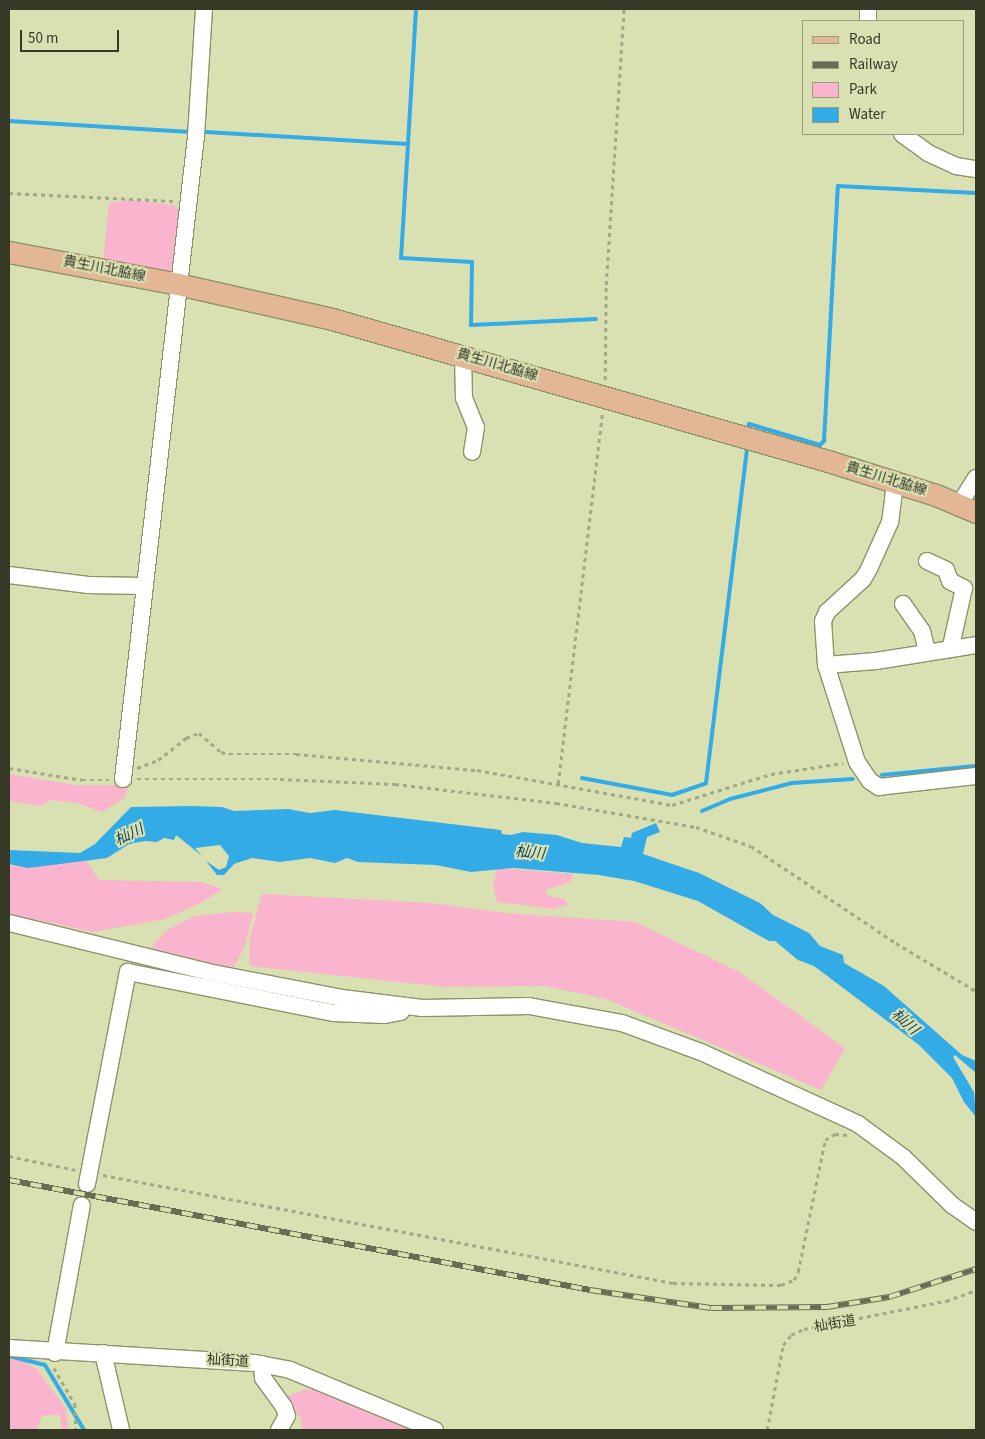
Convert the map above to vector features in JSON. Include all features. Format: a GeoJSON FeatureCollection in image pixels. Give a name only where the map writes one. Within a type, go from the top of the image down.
{"type":"FeatureCollection","features":[{"type":"Feature","properties":{"kind":"main road","name":"貴生川北脇線"},"geometry":{"type":"LineString","coordinates":[[9,252],[178,284],[323,316],[604,395],[894,483],[968,508]]}},
{"type":"Feature","properties":{"kind":"street"},"geometry":{"type":"LineString","coordinates":[[124,773],[196,136],[204,9]]}},
{"type":"Feature","properties":{"kind":"street"},"geometry":{"type":"LineString","coordinates":[[904,135],[935,156],[956,166],[976,169]]}},
{"type":"Feature","properties":{"kind":"street"},"geometry":{"type":"LineString","coordinates":[[463,355],[464,398],[476,427],[472,452]]}},
{"type":"Feature","properties":{"kind":"street"},"geometry":{"type":"LineString","coordinates":[[968,508],[976,478]]}},
{"type":"Feature","properties":{"kind":"street"},"geometry":{"type":"LineString","coordinates":[[894,483],[890,522],[869,569],[863,579],[826,612],[823,620],[826,665],[857,762],[870,781],[879,787],[976,776]]}},
{"type":"Feature","properties":{"kind":"street"},"geometry":{"type":"LineString","coordinates":[[927,561],[946,570],[950,581],[964,588],[951,646]]}},
{"type":"Feature","properties":{"kind":"street"},"geometry":{"type":"LineString","coordinates":[[9,575],[88,585],[144,586]]}},
{"type":"Feature","properties":{"kind":"street"},"geometry":{"type":"LineString","coordinates":[[903,604],[922,631],[928,651]]}},
{"type":"Feature","properties":{"kind":"street"},"geometry":{"type":"LineString","coordinates":[[826,665],[876,661],[951,646],[976,645]]}},
{"type":"Feature","properties":{"kind":"street"},"geometry":{"type":"LineString","coordinates":[[9,923],[208,972],[342,998],[422,1008],[529,1006],[579,1013],[622,1023],[701,1052],[858,1124],[904,1157],[952,1205],[976,1222]]}},
{"type":"Feature","properties":{"kind":"street"},"geometry":{"type":"LineString","coordinates":[[88,1178],[128,972],[333,1013],[385,1015],[422,1008]]}},
{"type":"Feature","properties":{"kind":"street"},"geometry":{"type":"LineString","coordinates":[[53,1357],[82,1205]]}},
{"type":"Feature","properties":{"kind":"street","name":"杣街道"},"geometry":{"type":"LineString","coordinates":[[9,1348],[53,1357],[102,1353],[262,1364],[290,1370],[435,1430]]}},
{"type":"Feature","properties":{"kind":"street"},"geometry":{"type":"LineString","coordinates":[[102,1353],[121,1430]]}},
{"type":"Feature","properties":{"kind":"street"},"geometry":{"type":"LineString","coordinates":[[262,1364],[263,1378],[284,1407],[286,1416],[279,1430]]}},
{"type":"Feature","properties":{"kind":"path"},"geometry":{"type":"LineString","coordinates":[[558,784],[604,395],[607,352],[606,285],[624,9]]}},
{"type":"Feature","properties":{"kind":"path"},"geometry":{"type":"LineString","coordinates":[[9,193],[109,196],[187,204]]}},
{"type":"Feature","properties":{"kind":"path"},"geometry":{"type":"LineString","coordinates":[[9,768],[82,780],[124,773],[146,766],[169,753],[186,738],[199,733],[221,752],[229,754],[296,754],[407,763],[558,784],[672,805],[772,774],[857,762]]}},
{"type":"Feature","properties":{"kind":"path"},"geometry":{"type":"LineString","coordinates":[[124,773],[395,784],[556,802],[696,827],[751,846],[896,943],[976,991]]}},
{"type":"Feature","properties":{"kind":"path"},"geometry":{"type":"LineString","coordinates":[[9,1156],[88,1178],[673,1283],[781,1285],[794,1280],[798,1272],[824,1140],[835,1134],[852,1136]]}},
{"type":"Feature","properties":{"kind":"path","name":"杣街道"},"geometry":{"type":"LineString","coordinates":[[767,1430],[783,1345],[791,1335],[804,1329],[927,1305],[976,1290]]}},
{"type":"Feature","properties":{"kind":"path"},"geometry":{"type":"LineString","coordinates":[[53,1357],[76,1404],[76,1430]]}},
{"type":"Feature","properties":{"kind":"green space"},"geometry":{"type":"Polygon","coordinates":[[[131,200],[173,205],[181,210],[173,278],[103,264],[109,203],[131,200]]]}},
{"type":"Feature","properties":{"kind":"green space"},"geometry":{"type":"Polygon","coordinates":[[[9,774],[76,785],[128,785],[125,798],[102,812],[77,803],[51,800],[41,806],[9,801],[9,774]]]}},
{"type":"Feature","properties":{"kind":"green space"},"geometry":{"type":"Polygon","coordinates":[[[85,859],[99,880],[201,882],[223,889],[199,904],[165,919],[93,932],[9,914],[9,866],[85,859]]]}},
{"type":"Feature","properties":{"kind":"green space"},"geometry":{"type":"Polygon","coordinates":[[[497,868],[573,874],[571,882],[545,890],[548,896],[565,899],[568,905],[554,909],[497,902],[493,884],[497,868]]]}},
{"type":"Feature","properties":{"kind":"green space"},"geometry":{"type":"Polygon","coordinates":[[[262,894],[431,903],[505,913],[635,922],[739,972],[845,1048],[821,1090],[606,999],[545,986],[446,987],[249,966],[250,937],[262,894]]]}},
{"type":"Feature","properties":{"kind":"green space"},"geometry":{"type":"Polygon","coordinates":[[[234,912],[253,913],[244,948],[234,967],[202,964],[151,948],[167,930],[194,916],[234,912]]]}},
{"type":"Feature","properties":{"kind":"green space"},"geometry":{"type":"Polygon","coordinates":[[[9,1353],[37,1369],[66,1409],[69,1430],[62,1430],[59,1414],[42,1416],[37,1430],[9,1430],[9,1353]]]}},
{"type":"Feature","properties":{"kind":"green space"},"geometry":{"type":"Polygon","coordinates":[[[307,1389],[331,1394],[420,1430],[302,1430],[301,1418],[290,1408],[286,1396],[307,1389]]]}},
{"type":"Feature","properties":{"kind":"water","name":"杣川"},"geometry":{"type":"Polygon","coordinates":[[[131,807],[222,807],[234,811],[288,809],[310,813],[335,810],[501,830],[502,834],[511,835],[523,832],[557,835],[582,843],[621,847],[624,837],[631,838],[632,833],[656,823],[660,832],[647,837],[643,854],[699,873],[760,903],[773,915],[809,933],[820,946],[843,955],[844,963],[884,986],[962,1055],[976,1061],[976,1073],[955,1055],[953,1057],[974,1092],[976,1117],[964,1102],[952,1078],[919,1045],[814,966],[798,960],[775,941],[769,941],[698,901],[634,881],[599,875],[514,868],[471,872],[436,865],[358,862],[347,858],[335,863],[310,858],[280,862],[252,858],[234,864],[224,875],[217,875],[206,861],[219,870],[226,867],[229,856],[220,845],[195,848],[202,856],[176,835],[174,840],[164,838],[157,842],[145,841],[129,844],[107,858],[28,868],[9,864],[9,850],[80,853],[95,844],[131,807]]]}},
{"type":"Feature","properties":{"kind":"waterway"},"geometry":{"type":"LineString","coordinates":[[206,132],[408,144],[416,9]]}},
{"type":"Feature","properties":{"kind":"waterway"},"geometry":{"type":"LineString","coordinates":[[9,121],[191,132]]}},
{"type":"Feature","properties":{"kind":"waterway"},"geometry":{"type":"LineString","coordinates":[[408,144],[401,258],[472,262],[471,325],[596,319]]}},
{"type":"Feature","properties":{"kind":"waterway"},"geometry":{"type":"LineString","coordinates":[[748,428],[749,424],[820,445],[824,441],[838,186],[976,193]]}},
{"type":"Feature","properties":{"kind":"waterway"},"geometry":{"type":"LineString","coordinates":[[582,778],[672,795],[706,783],[747,449]]}},
{"type":"Feature","properties":{"kind":"waterway"},"geometry":{"type":"LineString","coordinates":[[882,775],[976,766]]}},
{"type":"Feature","properties":{"kind":"waterway"},"geometry":{"type":"LineString","coordinates":[[702,811],[730,799],[792,783],[853,779]]}},
{"type":"Feature","properties":{"kind":"waterway"},"geometry":{"type":"LineString","coordinates":[[9,1356],[45,1365],[84,1430]]}},
{"type":"Feature","properties":{"kind":"railway"},"geometry":{"type":"LineString","coordinates":[[9,1180],[590,1290],[711,1308],[827,1307],[889,1297],[976,1269]]}}]}
